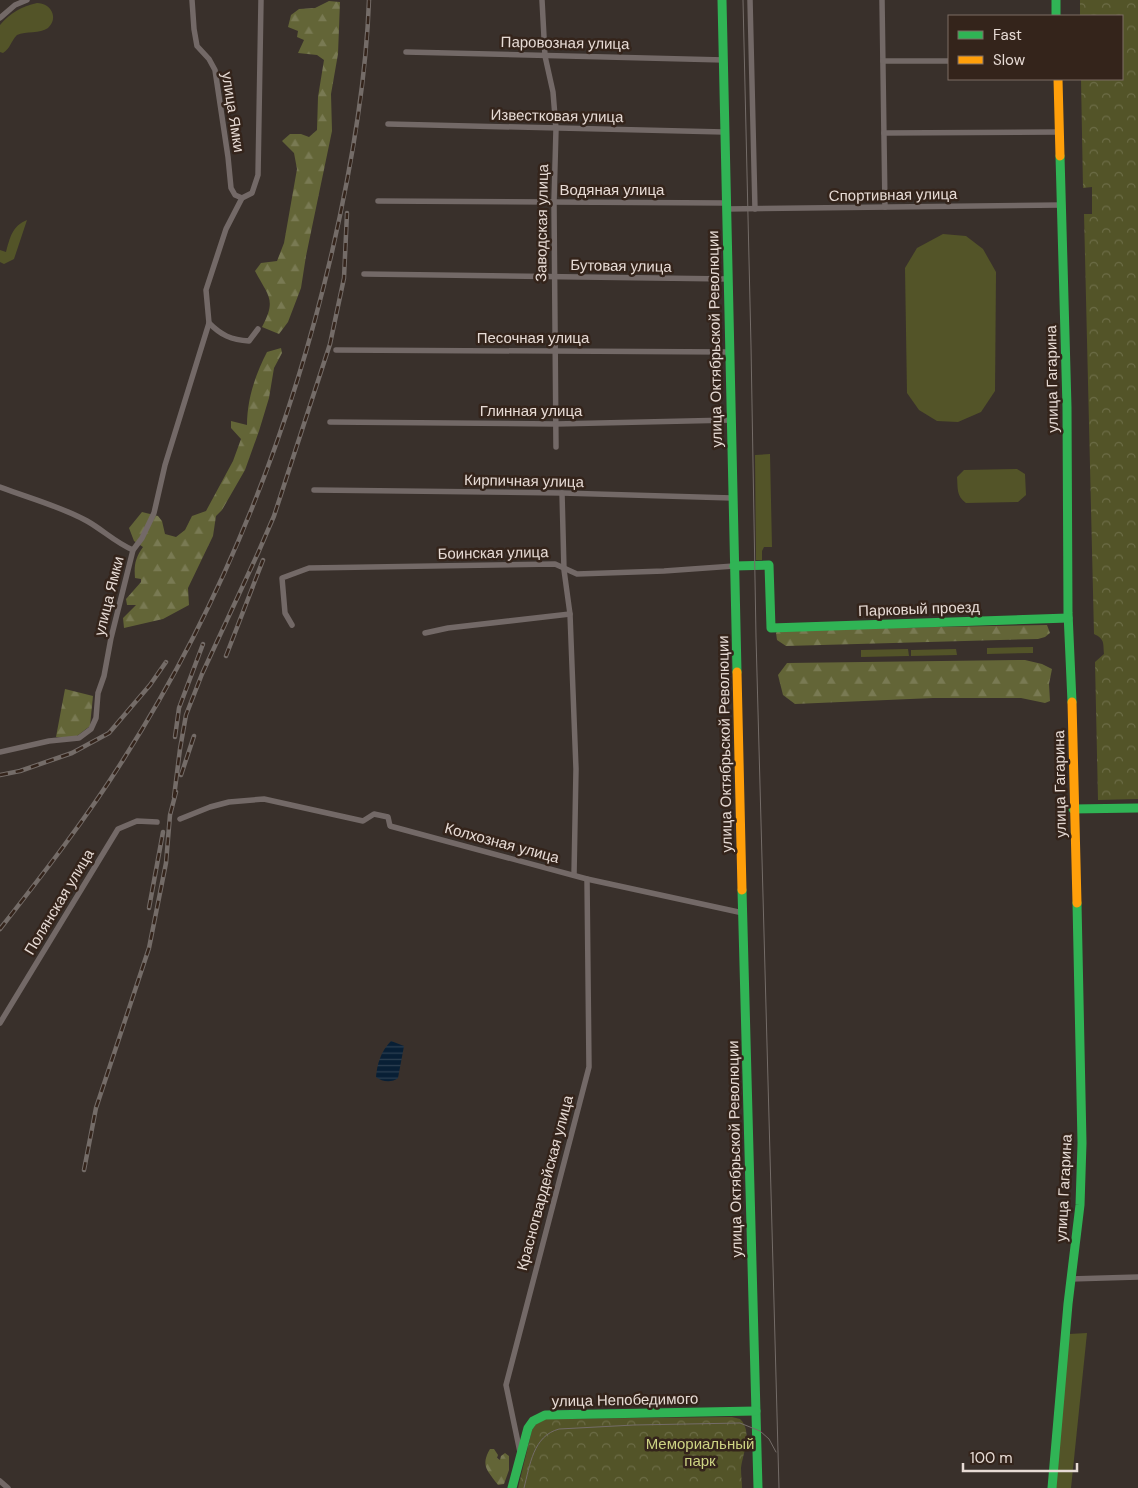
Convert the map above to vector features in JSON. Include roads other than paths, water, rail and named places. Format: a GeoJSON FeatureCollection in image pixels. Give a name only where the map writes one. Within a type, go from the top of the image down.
{"type":"FeatureCollection","features":[{"type":"Feature","properties":{"kind":"street"},"geometry":{"type":"LineString","coordinates":[[0,18],[16,5],[27,0]]}},
{"type":"Feature","properties":{"kind":"street","name":"улица Ямки"},"geometry":{"type":"LineString","coordinates":[[192,0],[197,46],[209,59],[215,70],[231,188],[242,198]]}},
{"type":"Feature","properties":{"kind":"street","name":"улица Ямки"},"geometry":{"type":"LineString","coordinates":[[0,752],[49,741],[79,738],[91,729],[96,718],[98,693],[104,676],[133,550],[142,538],[154,513],[166,465],[209,323],[206,290],[226,229],[242,198],[252,193],[258,175],[261,0]]}},
{"type":"Feature","properties":{"kind":"street","name":"Заводская улица"},"geometry":{"type":"LineString","coordinates":[[542,0],[545,56],[553,92],[556,128],[554,202],[556,447]]}},
{"type":"Feature","properties":{"kind":"street","name":"улица Октябрьской Революции"},"geometry":{"type":"LineString","coordinates":[[722,0],[732,498],[758,1488]]}},
{"type":"Feature","properties":{"kind":"street"},"geometry":{"type":"LineString","coordinates":[[750,0],[755,209]]}},
{"type":"Feature","properties":{"kind":"street"},"geometry":{"type":"LineString","coordinates":[[882,0],[886,207]]}},
{"type":"Feature","properties":{"kind":"street"},"geometry":{"type":"LineString","coordinates":[[1056,0],[1056,15]]}},
{"type":"Feature","properties":{"kind":"street","name":"Паровозная улица"},"geometry":{"type":"LineString","coordinates":[[406,52],[724,60]]}},
{"type":"Feature","properties":{"kind":"street"},"geometry":{"type":"LineString","coordinates":[[883,61],[948,61]]}},
{"type":"Feature","properties":{"kind":"street","name":"улица Гагарина"},"geometry":{"type":"LineString","coordinates":[[1052,1488],[1070,1279],[1080,1205],[1082,1144],[1073,809],[1072,693],[1068,618],[1066,407],[1058,80]]}},
{"type":"Feature","properties":{"kind":"street","name":"Известковая улица"},"geometry":{"type":"LineString","coordinates":[[388,124],[724,132]]}},
{"type":"Feature","properties":{"kind":"street"},"geometry":{"type":"LineString","coordinates":[[884,133],[1059,132]]}},
{"type":"Feature","properties":{"kind":"street","name":"Водяная улица"},"geometry":{"type":"LineString","coordinates":[[378,202],[554,202],[726,206]]}},
{"type":"Feature","properties":{"kind":"street","name":"Спортивная улица"},"geometry":{"type":"LineString","coordinates":[[726,206],[755,209],[1061,205]]}},
{"type":"Feature","properties":{"kind":"street","name":"Бутовая улица"},"geometry":{"type":"LineString","coordinates":[[364,274],[728,279]]}},
{"type":"Feature","properties":{"kind":"street"},"geometry":{"type":"LineString","coordinates":[[209,323],[228,338],[238,340],[249,341],[258,329]]}},
{"type":"Feature","properties":{"kind":"street","name":"Песочная улица"},"geometry":{"type":"LineString","coordinates":[[336,350],[730,352]]}},
{"type":"Feature","properties":{"kind":"street","name":"Глинная улица"},"geometry":{"type":"LineString","coordinates":[[330,422],[556,424],[731,420]]}},
{"type":"Feature","properties":{"kind":"street"},"geometry":{"type":"LineString","coordinates":[[0,487],[46,502],[87,521],[122,545],[133,550]]}},
{"type":"Feature","properties":{"kind":"street","name":"Кирпичная улица"},"geometry":{"type":"LineString","coordinates":[[314,490],[562,493],[732,498]]}},
{"type":"Feature","properties":{"kind":"street"},"geometry":{"type":"LineString","coordinates":[[562,493],[564,570],[570,614],[576,769],[574,875]]}},
{"type":"Feature","properties":{"kind":"street","name":"Боинская улица"},"geometry":{"type":"LineString","coordinates":[[292,624],[286,613],[282,578],[309,568],[555,564],[564,570],[576,574],[734,566]]}},
{"type":"Feature","properties":{"kind":"street","name":"Парковый проезд"},"geometry":{"type":"LineString","coordinates":[[734,566],[768,565],[771,628],[1068,618]]}},
{"type":"Feature","properties":{"kind":"street"},"geometry":{"type":"LineString","coordinates":[[425,633],[448,628],[570,614]]}},
{"type":"Feature","properties":{"kind":"street","name":"Колхозная улица"},"geometry":{"type":"LineString","coordinates":[[180,819],[210,807],[229,802],[264,800],[363,821],[374,814],[388,817],[390,826],[587,879],[743,913]]}},
{"type":"Feature","properties":{"kind":"street"},"geometry":{"type":"LineString","coordinates":[[1073,809],[1138,808]]}},
{"type":"Feature","properties":{"kind":"street","name":"Полянская улица"},"geometry":{"type":"LineString","coordinates":[[0,1023],[118,829],[136,821],[157,822]]}},
{"type":"Feature","properties":{"kind":"street","name":"Красногвардейская улица"},"geometry":{"type":"LineString","coordinates":[[512,1488],[520,1454],[506,1385],[589,1067],[587,879]]}},
{"type":"Feature","properties":{"kind":"street"},"geometry":{"type":"LineString","coordinates":[[1070,1279],[1138,1277]]}},
{"type":"Feature","properties":{"kind":"street","name":"улица Непобедимого"},"geometry":{"type":"LineString","coordinates":[[520,1454],[528,1428],[533,1421],[544,1415],[756,1411]]}},
{"type":"Feature","properties":{"kind":"street"},"geometry":{"type":"LineString","coordinates":[[0,1481],[8,1488]]}},
{"type":"Feature","properties":{"kind":"water"},"geometry":{"type":"Polygon","coordinates":[[[391,1041],[404,1046],[398,1078],[393,1081],[381,1080],[376,1077],[377,1067],[380,1058],[391,1041]]]}},
{"type":"Feature","properties":{"kind":"tram line"},"geometry":{"type":"LineString","coordinates":[[743,0],[756,637],[779,1488]]}},
{"type":"Feature","properties":{"kind":"tram line"},"geometry":{"type":"LineString","coordinates":[[524,1488],[531,1461],[538,1445],[543,1438],[559,1429],[634,1425],[740,1423],[760,1431],[769,1439],[776,1452]]}},
{"type":"Feature","properties":{"kind":"railway"},"geometry":{"type":"LineString","coordinates":[[0,929],[94,804],[159,701],[192,640],[222,578],[249,515],[274,451],[296,386],[332,252],[345,190],[361,95],[369,0]]}},
{"type":"Feature","properties":{"kind":"railway"},"geometry":{"type":"LineString","coordinates":[[174,797],[186,715],[202,674],[274,516],[330,344],[344,278],[347,213]]}},
{"type":"Feature","properties":{"kind":"railway"},"geometry":{"type":"LineString","coordinates":[[226,656],[263,560]]}},
{"type":"Feature","properties":{"kind":"railway"},"geometry":{"type":"LineString","coordinates":[[175,737],[179,708],[203,644]]}},
{"type":"Feature","properties":{"kind":"railway"},"geometry":{"type":"LineString","coordinates":[[0,775],[20,771],[72,753],[109,733],[150,685],[166,662]]}},
{"type":"Feature","properties":{"kind":"railway"},"geometry":{"type":"LineString","coordinates":[[181,775],[194,736]]}},
{"type":"Feature","properties":{"kind":"railway"},"geometry":{"type":"LineString","coordinates":[[84,1170],[96,1108],[149,948],[166,863],[170,815],[176,792]]}},
{"type":"Feature","properties":{"kind":"railway"},"geometry":{"type":"LineString","coordinates":[[149,908],[163,832]]}},
{"type":"Feature","properties":{"kind":"park label","name":"Мемориальный парк"},"geometry":{"type":"Point","coordinates":[700,1452]}}]}
